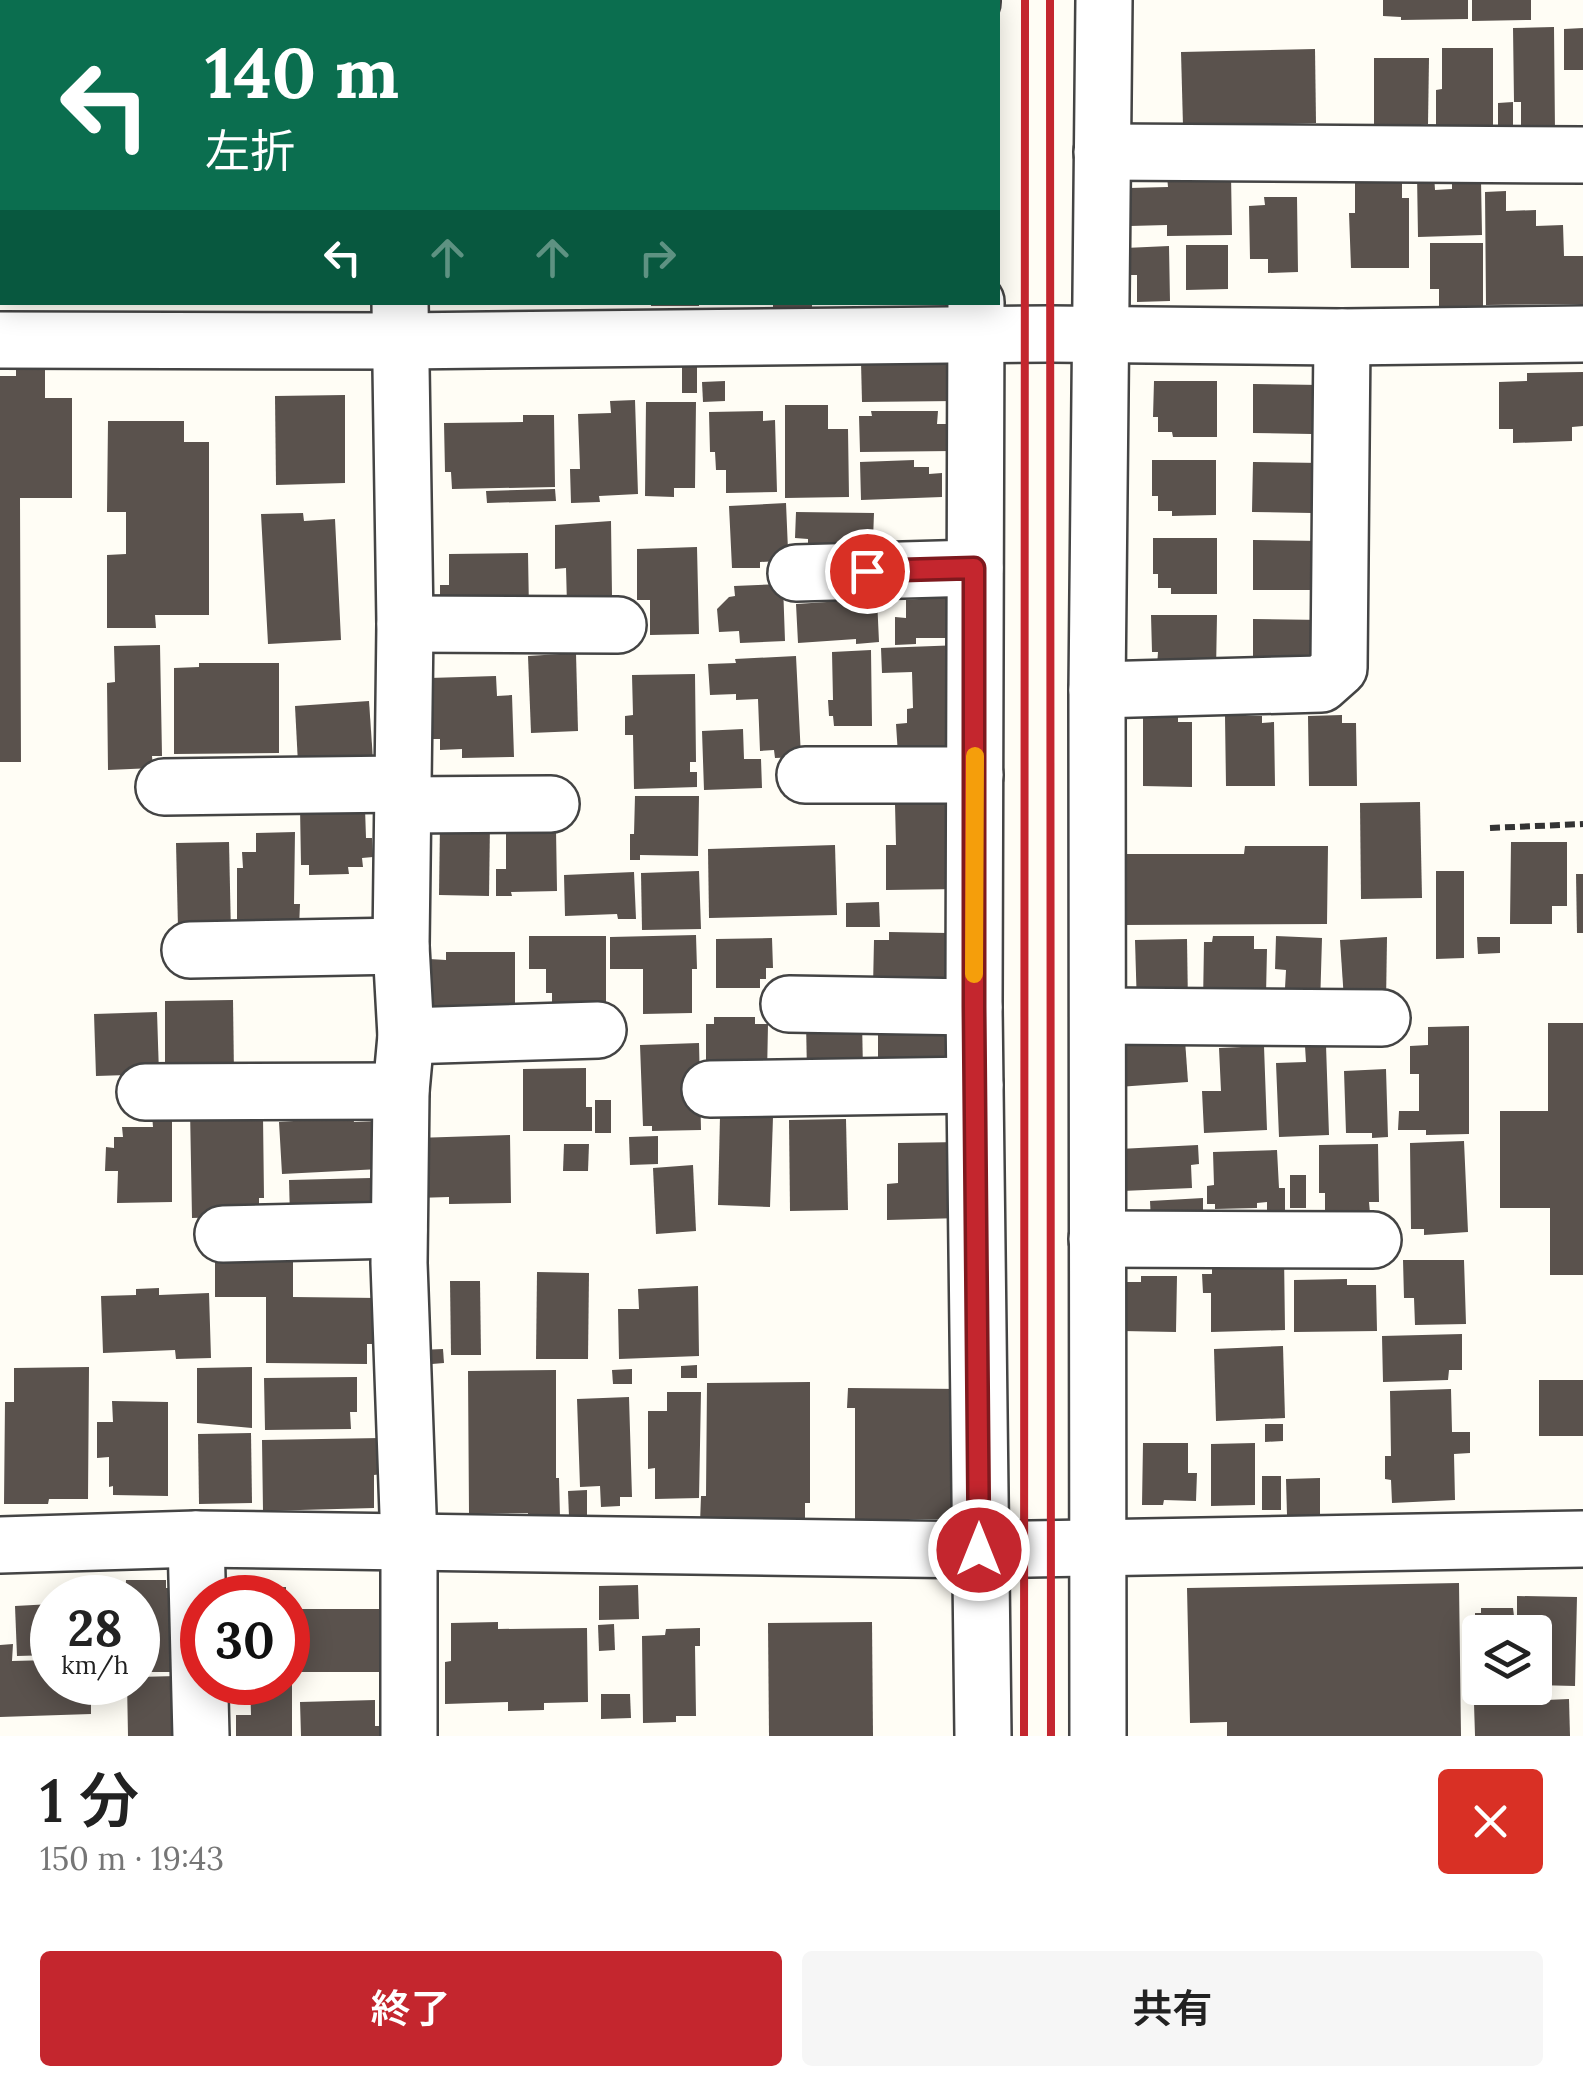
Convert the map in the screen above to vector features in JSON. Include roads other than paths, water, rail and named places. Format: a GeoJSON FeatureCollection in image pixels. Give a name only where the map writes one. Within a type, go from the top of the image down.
{"type":"FeatureCollection","features":[{"type":"Feature","properties":{"kind":"street"},"geometry":{"type":"LineString","coordinates":[[1098,1736],[1097,690],[1104,0]]}},
{"type":"Feature","properties":{"kind":"street"},"geometry":{"type":"LineString","coordinates":[[1102,152],[1583,156]]}},
{"type":"Feature","properties":{"kind":"street"},"geometry":{"type":"LineString","coordinates":[[976,319],[974,1007],[983,1736]]}},
{"type":"Feature","properties":{"kind":"street"},"geometry":{"type":"LineString","coordinates":[[0,340],[400,322],[618,320],[976,319],[1102,336],[1583,334]]}},
{"type":"Feature","properties":{"kind":"street"},"geometry":{"type":"LineString","coordinates":[[400,322],[405,624],[402,946],[406,1036],[401,1091],[399,1230],[410,1541],[408,1736]]}},
{"type":"Feature","properties":{"kind":"street"},"geometry":{"type":"LineString","coordinates":[[1097,690],[1321,684],[1339,668],[1342,338]]}},
{"type":"Feature","properties":{"kind":"street"},"geometry":{"type":"LineString","coordinates":[[796,573],[974,568]]}},
{"type":"Feature","properties":{"kind":"street"},"geometry":{"type":"LineString","coordinates":[[405,624],[618,625]]}},
{"type":"Feature","properties":{"kind":"street"},"geometry":{"type":"LineString","coordinates":[[805,776],[975,775]]}},
{"type":"Feature","properties":{"kind":"street"},"geometry":{"type":"LineString","coordinates":[[164,787],[551,804]]}},
{"type":"Feature","properties":{"kind":"street"},"geometry":{"type":"LineString","coordinates":[[190,950],[402,946]]}},
{"type":"Feature","properties":{"kind":"street"},"geometry":{"type":"LineString","coordinates":[[789,1004],[974,1007]]}},
{"type":"Feature","properties":{"kind":"street"},"geometry":{"type":"LineString","coordinates":[[1100,1016],[1382,1018]]}},
{"type":"Feature","properties":{"kind":"street"},"geometry":{"type":"LineString","coordinates":[[406,1036],[598,1030]]}},
{"type":"Feature","properties":{"kind":"street"},"geometry":{"type":"LineString","coordinates":[[710,1089],[975,1085]]}},
{"type":"Feature","properties":{"kind":"street"},"geometry":{"type":"LineString","coordinates":[[146,1092],[401,1091]]}},
{"type":"Feature","properties":{"kind":"street"},"geometry":{"type":"LineString","coordinates":[[222,1234],[399,1230]]}},
{"type":"Feature","properties":{"kind":"street"},"geometry":{"type":"LineString","coordinates":[[1097,1239],[1373,1240]]}},
{"type":"Feature","properties":{"kind":"street"},"geometry":{"type":"LineString","coordinates":[[0,1544],[196,1539],[979,1550],[1583,1538]]}},
{"type":"Feature","properties":{"kind":"street"},"geometry":{"type":"LineString","coordinates":[[196,1539],[200,1736]]}},
{"type":"Feature","properties":{"kind":"railway"},"geometry":{"type":"LineString","coordinates":[[1024,1736],[1025,0]]}},
{"type":"Feature","properties":{"kind":"railway"},"geometry":{"type":"LineString","coordinates":[[1050,0],[1051,1736]]}}]}
